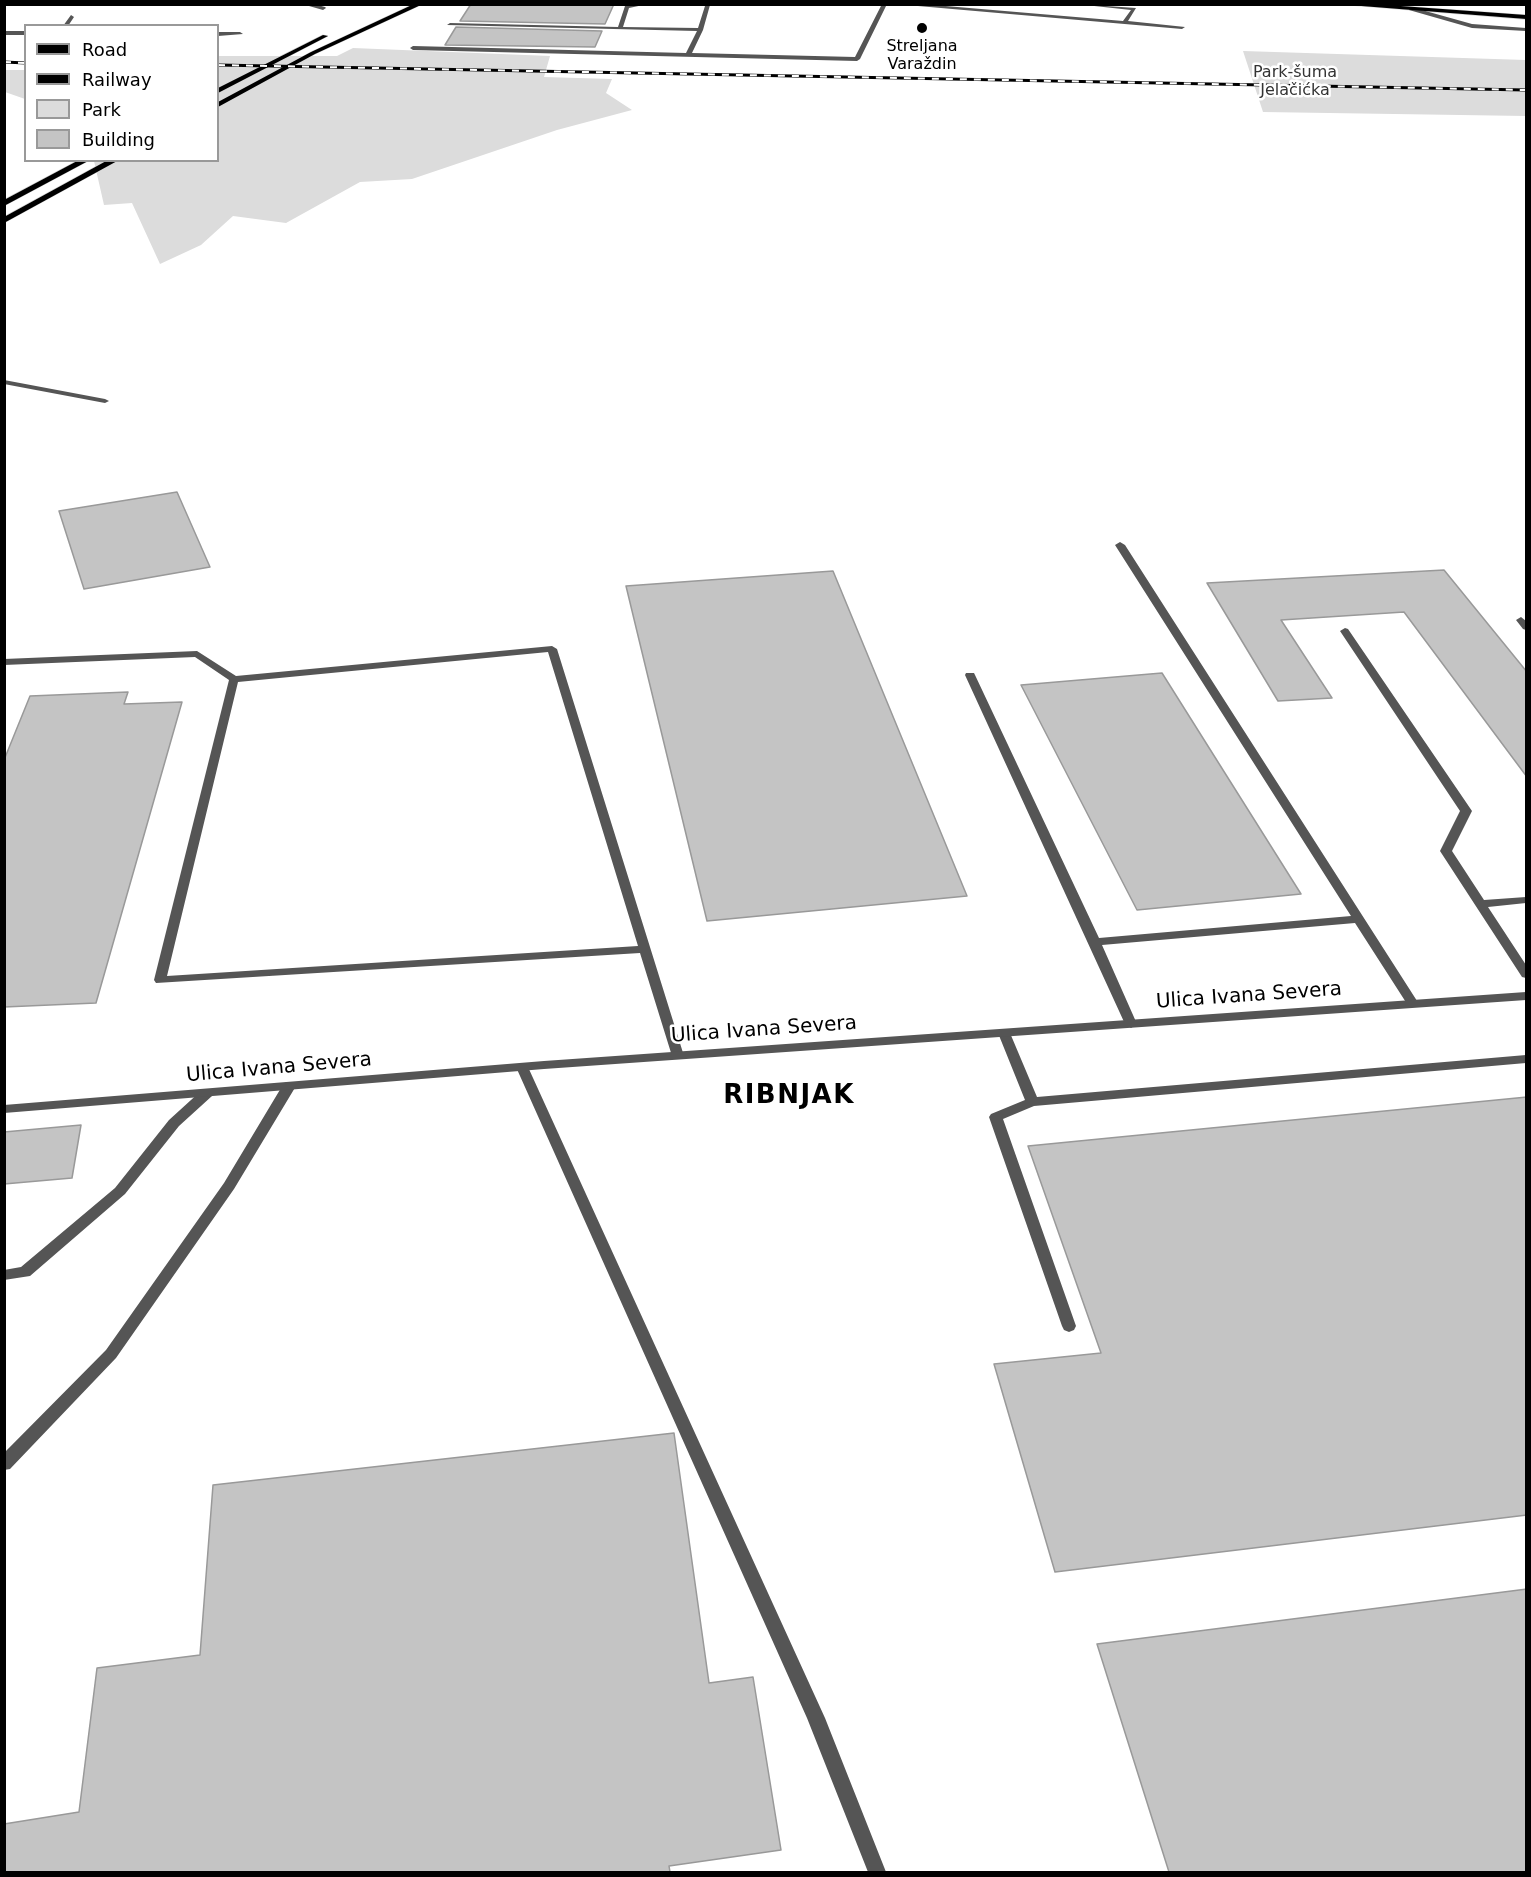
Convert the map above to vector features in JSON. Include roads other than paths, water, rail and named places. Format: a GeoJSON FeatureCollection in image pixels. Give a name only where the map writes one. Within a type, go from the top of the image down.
{"type":"FeatureCollection","features":[{"type":"Feature","properties":{"kind":"main road"},"geometry":{"type":"LineString","coordinates":[[219,104],[314,52],[420,4]]}},
{"type":"Feature","properties":{"kind":"main road"},"geometry":{"type":"LineString","coordinates":[[1339,4],[1527,17]]}},
{"type":"Feature","properties":{"kind":"main road"},"geometry":{"type":"LineString","coordinates":[[1418,4],[1527,12]]}},
{"type":"Feature","properties":{"kind":"main road"},"geometry":{"type":"LineString","coordinates":[[219,90],[335,31]]}},
{"type":"Feature","properties":{"kind":"main road"},"geometry":{"type":"LineString","coordinates":[[4,204],[82,162]]}},
{"type":"Feature","properties":{"kind":"main road"},"geometry":{"type":"LineString","coordinates":[[4,221],[112,162]]}},
{"type":"Feature","properties":{"kind":"street"},"geometry":{"type":"LineString","coordinates":[[304,4],[323,8]]}},
{"type":"Feature","properties":{"kind":"street"},"geometry":{"type":"LineString","coordinates":[[620,28],[627,7],[645,4]]}},
{"type":"Feature","properties":{"kind":"street"},"geometry":{"type":"LineString","coordinates":[[688,55],[708,6],[705,4]]}},
{"type":"Feature","properties":{"kind":"street"},"geometry":{"type":"LineString","coordinates":[[413,48],[857,59],[885,4]]}},
{"type":"Feature","properties":{"kind":"street"},"geometry":{"type":"LineString","coordinates":[[897,4],[1182,27]]}},
{"type":"Feature","properties":{"kind":"street"},"geometry":{"type":"LineString","coordinates":[[1078,4],[1134,9],[1124,23]]}},
{"type":"Feature","properties":{"kind":"street"},"geometry":{"type":"LineString","coordinates":[[1411,9],[1472,26],[1527,30]]}},
{"type":"Feature","properties":{"kind":"street"},"geometry":{"type":"LineString","coordinates":[[67,24],[71,17]]}},
{"type":"Feature","properties":{"kind":"street"},"geometry":{"type":"LineString","coordinates":[[450,25],[700,30]]}},
{"type":"Feature","properties":{"kind":"street"},"geometry":{"type":"LineString","coordinates":[[4,33],[24,33]]}},
{"type":"Feature","properties":{"kind":"street"},"geometry":{"type":"LineString","coordinates":[[219,34],[240,34]]}},
{"type":"Feature","properties":{"kind":"street"},"geometry":{"type":"LineString","coordinates":[[4,382],[105,401]]}},
{"type":"Feature","properties":{"kind":"street"},"geometry":{"type":"LineString","coordinates":[[1120,545],[1413,1004]]}},
{"type":"Feature","properties":{"kind":"street"},"geometry":{"type":"LineString","coordinates":[[1346,631],[1466,811],[1446,851],[1527,974]]}},
{"type":"Feature","properties":{"kind":"street"},"geometry":{"type":"LineString","coordinates":[[4,663],[197,654],[234,679],[552,649],[678,1056]]}},
{"type":"Feature","properties":{"kind":"street"},"geometry":{"type":"LineString","coordinates":[[970,675],[1131,1024]]}},
{"type":"Feature","properties":{"kind":"street"},"geometry":{"type":"LineString","coordinates":[[234,679],[160,980],[645,949]]}},
{"type":"Feature","properties":{"kind":"street"},"geometry":{"type":"LineString","coordinates":[[1481,904],[1527,900]]}},
{"type":"Feature","properties":{"kind":"street"},"geometry":{"type":"LineString","coordinates":[[1095,942],[1358,919]]}},
{"type":"Feature","properties":{"kind":"street","name":"Ulica Ivana Severa"},"geometry":{"type":"LineString","coordinates":[[4,1109],[522,1067],[1527,996]]}},
{"type":"Feature","properties":{"kind":"street"},"geometry":{"type":"LineString","coordinates":[[1004,1033],[1032,1102]]}},
{"type":"Feature","properties":{"kind":"street"},"geometry":{"type":"LineString","coordinates":[[1069,1326],[996,1117],[1032,1102],[1527,1059]]}},
{"type":"Feature","properties":{"kind":"street"},"geometry":{"type":"LineString","coordinates":[[522,1067],[816,1718],[877,1872]]}},
{"type":"Feature","properties":{"kind":"street"},"geometry":{"type":"LineString","coordinates":[[4,1464],[111,1354],[229,1186],[289,1086]]}},
{"type":"Feature","properties":{"kind":"street"},"geometry":{"type":"LineString","coordinates":[[4,1275],[25,1272],[120,1191],[174,1123],[207,1093]]}},
{"type":"Feature","properties":{"kind":"railway"},"geometry":{"type":"LineString","coordinates":[[4,62],[24,63]]}},
{"type":"Feature","properties":{"kind":"railway"},"geometry":{"type":"LineString","coordinates":[[219,65],[1526,90]]}},
{"type":"Feature","properties":{"kind":"place","name":"Streljana Varaždin"},"geometry":{"type":"Point","coordinates":[922,28]}},
{"type":"Feature","properties":{"kind":"district","name":"RIBNJAK"},"geometry":{"type":"Point","coordinates":[789,1096]}},
{"type":"Feature","properties":{"kind":"park label","name":"Park-šuma Jelačićka"},"geometry":{"type":"Point","coordinates":[1295,82]}}]}
